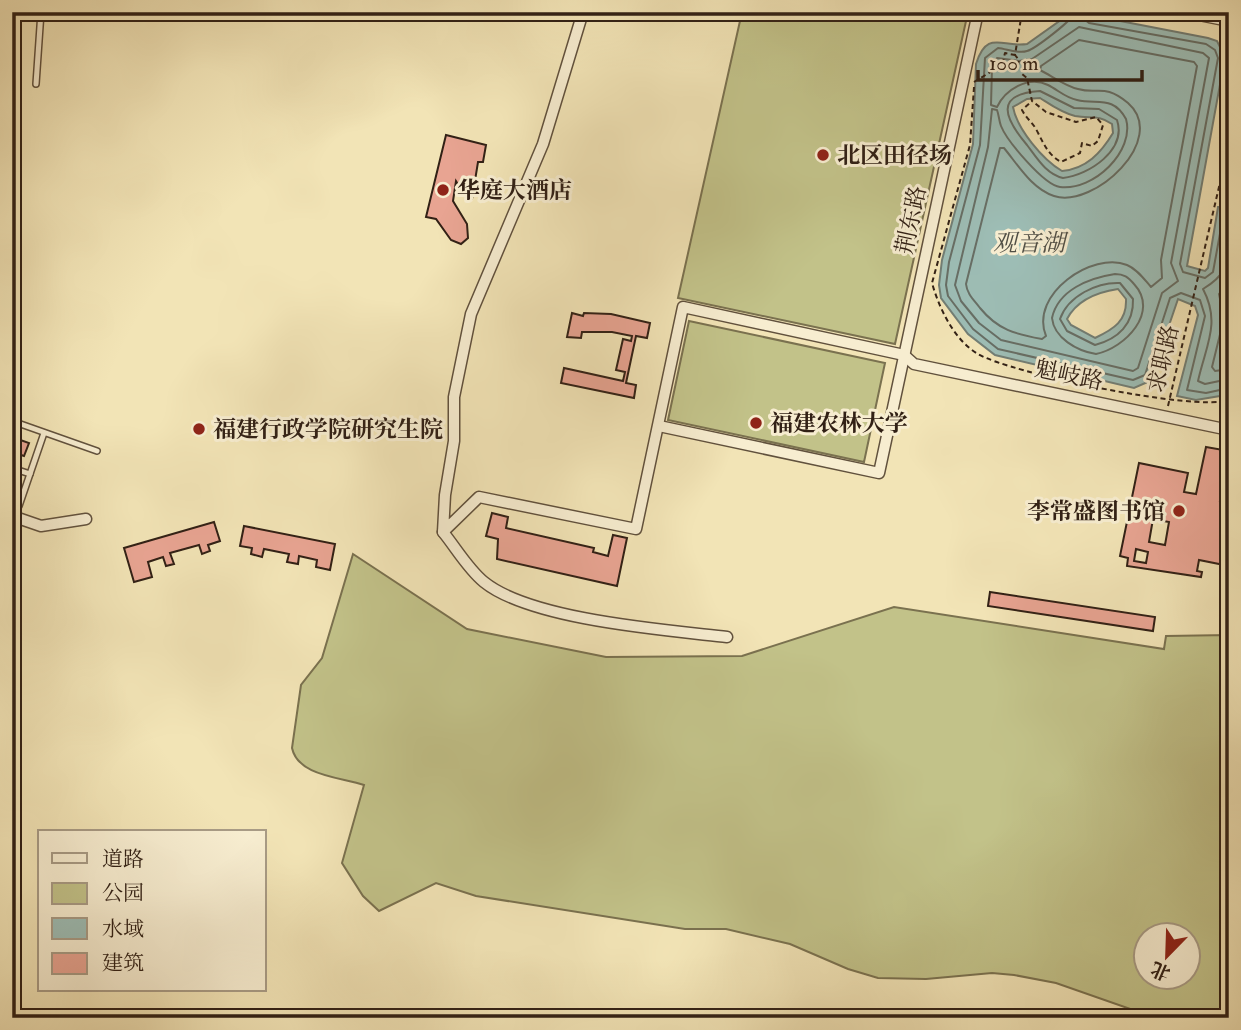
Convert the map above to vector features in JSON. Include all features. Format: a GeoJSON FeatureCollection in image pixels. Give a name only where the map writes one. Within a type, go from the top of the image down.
{"type":"FeatureCollection","features":[{"type":"Feature","properties":{"kind":"street"},"geometry":{"type":"LineString","coordinates":[[583,12],[543,144],[471,314],[454,397],[454,441],[445,495],[443,532],[484,581],[531,604],[649,629],[727,637]]}},
{"type":"Feature","properties":{"kind":"street","name":"荆东路"},"geometry":{"type":"LineString","coordinates":[[659,426],[878,473],[978,12]]}},
{"type":"Feature","properties":{"kind":"street"},"geometry":{"type":"LineString","coordinates":[[1184,12],[1229,22]]}},
{"type":"Feature","properties":{"kind":"street","name":"魁岐路"},"geometry":{"type":"LineString","coordinates":[[659,426],[682,307],[904,355],[914,364],[1229,430]]}},
{"type":"Feature","properties":{"kind":"street"},"geometry":{"type":"LineString","coordinates":[[443,532],[479,497],[636,529],[659,426]]}},
{"type":"Feature","properties":{"kind":"street"},"geometry":{"type":"LineString","coordinates":[[15,511],[41,526],[86,519]]}},
{"type":"Feature","properties":{"kind":"lane"},"geometry":{"type":"LineString","coordinates":[[36,84],[41,12]]}},
{"type":"Feature","properties":{"kind":"lane"},"geometry":{"type":"LineString","coordinates":[[12,421],[97,452]]}},
{"type":"Feature","properties":{"kind":"lane"},"geometry":{"type":"LineString","coordinates":[[15,511],[44,433]]}},
{"type":"Feature","properties":{"kind":"lane"},"geometry":{"type":"LineString","coordinates":[[12,468],[30,474]]}},
{"type":"Feature","properties":{"kind":"path"},"geometry":{"type":"LineString","coordinates":[[1015,55],[1022,12]]}},
{"type":"Feature","properties":{"kind":"path"},"geometry":{"type":"LineString","coordinates":[[1032,101],[1022,110],[1052,157],[1061,162],[1080,153],[1082,143],[1092,146],[1098,141],[1103,125],[1096,117],[1076,122],[1046,112],[1032,101],[1027,78],[1022,74],[1023,67],[1018,65],[1019,60],[1015,55],[1005,53],[1002,65],[975,82],[970,145],[932,283],[937,302],[951,324],[970,348],[1004,365],[1169,402],[1205,405],[1229,401]]}},
{"type":"Feature","properties":{"kind":"path","name":"求职路"},"geometry":{"type":"LineString","coordinates":[[1166,417],[1229,144]]}},
{"type":"Feature","properties":{"kind":"green space","name":"北区田径场"},"geometry":{"type":"Polygon","coordinates":[[[742,12],[968,12],[895,344],[678,298],[742,12]]]}},
{"type":"Feature","properties":{"kind":"green space"},"geometry":{"type":"Polygon","coordinates":[[[689,321],[885,363],[864,462],[668,420],[689,321]]]}},
{"type":"Feature","properties":{"kind":"green space"},"geometry":{"type":"Polygon","coordinates":[[[353,554],[467,629],[606,657],[742,656],[894,607],[1164,649],[1166,636],[1229,635],[1229,1018],[1156,1018],[1056,983],[1014,975],[992,973],[926,979],[878,978],[848,969],[790,944],[726,929],[685,929],[476,896],[436,883],[379,911],[363,896],[342,863],[364,785],[311,770],[302,764],[292,748],[301,685],[322,658],[353,554]]]}},
{"type":"Feature","properties":{"kind":"water","name":"观音湖"},"geometry":{"type":"Polygon","coordinates":[[[1084,14],[1208,38],[1217,41],[1225,57],[1187,266],[1205,271],[1208,268],[1218,207],[1226,207],[1229,196],[1229,393],[1226,395],[1196,400],[1177,396],[1198,315],[1195,306],[1178,299],[1150,381],[1134,388],[995,355],[968,334],[941,298],[939,285],[942,260],[973,144],[976,64],[980,53],[990,43],[1027,44],[1068,15],[1084,14]],[[1040,98],[1027,99],[1013,107],[1015,116],[1032,143],[1062,171],[1071,170],[1092,159],[1113,133],[1112,124],[1107,121],[1070,115],[1040,98]],[[1118,289],[1103,292],[1082,302],[1067,319],[1071,325],[1095,338],[1113,328],[1122,319],[1126,307],[1126,299],[1118,289]]]}},
{"type":"Feature","properties":{"kind":"building","name":"华庭大酒店"},"geometry":{"type":"Polygon","coordinates":[[[446,135],[486,145],[483,162],[478,162],[472,199],[467,199],[456,181],[453,201],[467,224],[468,238],[461,244],[451,240],[436,219],[426,217],[446,135]]]}},
{"type":"Feature","properties":{"kind":"building"},"geometry":{"type":"Polygon","coordinates":[[[572,313],[583,316],[584,313],[611,314],[650,323],[647,338],[636,336],[626,383],[636,385],[634,398],[561,383],[564,368],[623,381],[625,372],[616,370],[623,339],[631,341],[632,336],[612,332],[582,332],[581,338],[567,337],[572,313]]]}},
{"type":"Feature","properties":{"kind":"building"},"geometry":{"type":"Polygon","coordinates":[[[12,437],[29,443],[24,456],[12,452],[12,437]]]}},
{"type":"Feature","properties":{"kind":"building","name":"李常盛图书馆"},"geometry":{"type":"Polygon","coordinates":[[[1206,447],[1229,451],[1229,484],[1223,483],[1220,501],[1229,502],[1229,566],[1199,560],[1197,571],[1202,572],[1201,577],[1127,566],[1128,558],[1120,556],[1139,463],[1188,473],[1184,492],[1196,494],[1206,447]],[[1153,519],[1149,542],[1165,545],[1169,522],[1153,519]],[[1136,549],[1134,561],[1146,563],[1148,552],[1136,549]]]}},
{"type":"Feature","properties":{"kind":"building"},"geometry":{"type":"Polygon","coordinates":[[[492,513],[508,517],[506,528],[594,548],[593,552],[608,556],[613,535],[627,538],[617,586],[497,559],[498,539],[486,536],[492,513]]]}},
{"type":"Feature","properties":{"kind":"building"},"geometry":{"type":"Polygon","coordinates":[[[214,522],[220,541],[208,545],[210,551],[202,554],[199,545],[170,553],[174,564],[166,566],[163,557],[148,562],[152,577],[134,582],[124,548],[214,522]]]}},
{"type":"Feature","properties":{"kind":"building"},"geometry":{"type":"Polygon","coordinates":[[[244,526],[335,544],[330,570],[316,567],[317,560],[299,556],[298,564],[287,562],[289,554],[264,549],[262,557],[251,554],[252,548],[240,546],[244,526]]]}},
{"type":"Feature","properties":{"kind":"building"},"geometry":{"type":"Polygon","coordinates":[[[990,592],[1155,617],[1153,631],[988,606],[990,592]]]}},
{"type":"Feature","properties":{"kind":"place","name":"北区田径场"},"geometry":{"type":"Point","coordinates":[823,155]}},
{"type":"Feature","properties":{"kind":"place","name":"华庭大酒店"},"geometry":{"type":"Point","coordinates":[443,190]}},
{"type":"Feature","properties":{"kind":"place","name":"福建农林大学"},"geometry":{"type":"Point","coordinates":[756,423]}},
{"type":"Feature","properties":{"kind":"place","name":"福建行政学院研究生院"},"geometry":{"type":"Point","coordinates":[199,429]}},
{"type":"Feature","properties":{"kind":"place","name":"李常盛图书馆"},"geometry":{"type":"Point","coordinates":[1179,511]}}]}
